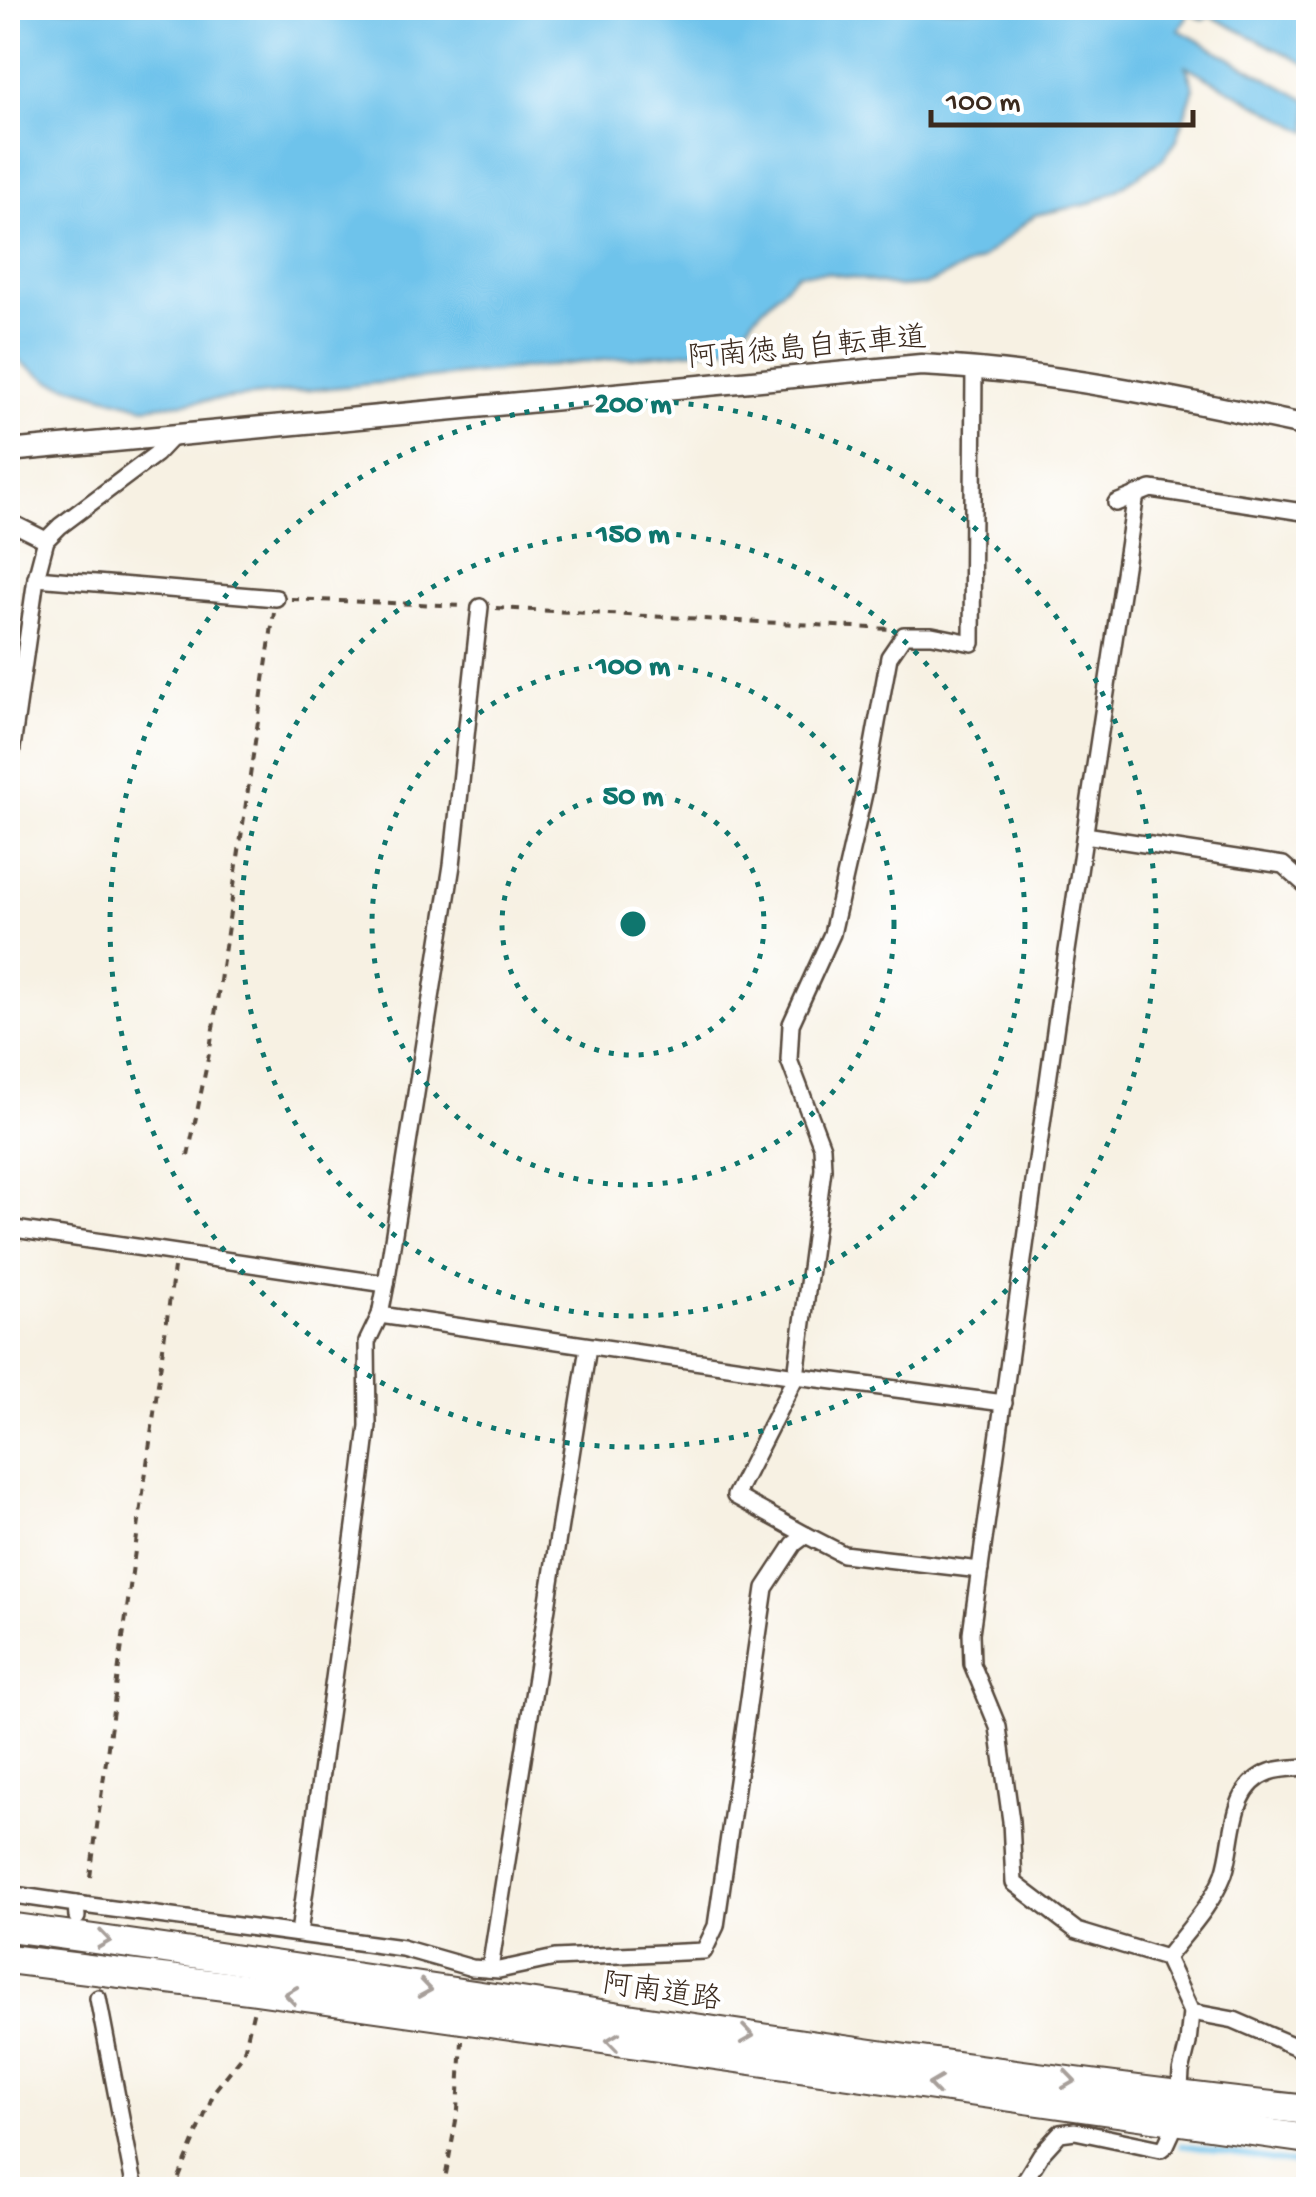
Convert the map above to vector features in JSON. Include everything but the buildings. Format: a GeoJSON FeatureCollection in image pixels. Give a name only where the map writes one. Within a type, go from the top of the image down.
{"type":"FeatureCollection","features":[{"type":"Feature","properties":{"kind":"highway","name":"阿南道路"},"geometry":{"type":"LineString","coordinates":[[8,1927],[173,1949],[466,2008]]}},
{"type":"Feature","properties":{"kind":"highway","name":"阿南道路"},"geometry":{"type":"LineString","coordinates":[[8,1959],[257,1990],[466,2008],[1179,2107],[1308,2139]]}},
{"type":"Feature","properties":{"kind":"highway","name":"阿南道路"},"geometry":{"type":"LineString","coordinates":[[1179,2107],[1308,2110]]}},
{"type":"Feature","properties":{"kind":"main road","name":"阿南徳島自転車道"},"geometry":{"type":"LineString","coordinates":[[8,451],[921,364],[1068,380],[1308,426]]}},
{"type":"Feature","properties":{"kind":"street"},"geometry":{"type":"LineString","coordinates":[[974,367],[972,643],[932,634],[904,636],[889,657],[865,789],[832,934],[791,1024],[789,1060],[822,1146],[823,1169],[796,1376],[735,1496],[843,1554],[980,1570]]}},
{"type":"Feature","properties":{"kind":"street"},"geometry":{"type":"LineString","coordinates":[[8,776],[36,578],[46,540],[156,454],[173,436]]}},
{"type":"Feature","properties":{"kind":"street"},"geometry":{"type":"LineString","coordinates":[[1116,503],[1151,489],[1303,512],[1308,517]]}},
{"type":"Feature","properties":{"kind":"street"},"geometry":{"type":"LineString","coordinates":[[1019,2190],[1041,2154],[1060,2133],[1075,2132],[1161,2148],[1166,2145],[1179,2107],[1190,2012],[1166,1958],[1076,1931],[1014,1883],[1011,1821],[998,1727],[972,1664],[971,1633],[1136,494]]}},
{"type":"Feature","properties":{"kind":"street"},"geometry":{"type":"LineString","coordinates":[[8,520],[46,540]]}},
{"type":"Feature","properties":{"kind":"street"},"geometry":{"type":"LineString","coordinates":[[36,578],[276,598]]}},
{"type":"Feature","properties":{"kind":"street"},"geometry":{"type":"LineString","coordinates":[[299,1933],[368,1426],[367,1342],[380,1315],[386,1284],[452,865],[480,607]]}},
{"type":"Feature","properties":{"kind":"street"},"geometry":{"type":"LineString","coordinates":[[1084,835],[1283,865],[1308,886]]}},
{"type":"Feature","properties":{"kind":"street"},"geometry":{"type":"LineString","coordinates":[[8,1228],[386,1284]]}},
{"type":"Feature","properties":{"kind":"street"},"geometry":{"type":"LineString","coordinates":[[380,1315],[1004,1403]]}},
{"type":"Feature","properties":{"kind":"street"},"geometry":{"type":"LineString","coordinates":[[490,1969],[588,1346]]}},
{"type":"Feature","properties":{"kind":"street"},"geometry":{"type":"LineString","coordinates":[[8,1894],[77,1910],[402,1948],[472,1968],[490,1969],[554,1958],[704,1951],[716,1926],[765,1588],[794,1544],[806,1535]]}},
{"type":"Feature","properties":{"kind":"street"},"geometry":{"type":"LineString","coordinates":[[1166,1958],[1208,1904],[1224,1874],[1239,1801],[1252,1783],[1270,1772],[1308,1767]]}},
{"type":"Feature","properties":{"kind":"street"},"geometry":{"type":"LineString","coordinates":[[466,2008],[472,1968]]}},
{"type":"Feature","properties":{"kind":"street"},"geometry":{"type":"LineString","coordinates":[[98,1998],[135,2190]]}},
{"type":"Feature","properties":{"kind":"street"},"geometry":{"type":"LineString","coordinates":[[1190,2012],[1234,2020],[1308,2052]]}},
{"type":"Feature","properties":{"kind":"path"},"geometry":{"type":"LineString","coordinates":[[188,1156],[210,1049],[276,598],[894,630],[904,636]]}},
{"type":"Feature","properties":{"kind":"path"},"geometry":{"type":"LineString","coordinates":[[90,1877],[174,1264]]}},
{"type":"Feature","properties":{"kind":"path"},"geometry":{"type":"LineString","coordinates":[[169,2190],[176,2186],[215,2090],[243,2055],[257,1990]]}},
{"type":"Feature","properties":{"kind":"path"},"geometry":{"type":"LineString","coordinates":[[443,2190],[458,2110],[466,2008]]}},
{"type":"Feature","properties":{"kind":"path"},"geometry":{"type":"LineString","coordinates":[[176,2186],[187,2190]]}},
{"type":"Feature","properties":{"kind":"water"},"geometry":{"type":"Polygon","coordinates":[[[8,8],[1308,8],[1308,65],[1210,16],[1204,20],[1189,13],[1179,30],[1308,101],[1308,132],[1186,66],[1194,88],[1176,142],[1163,159],[1089,204],[1035,215],[980,260],[925,285],[899,287],[828,273],[798,273],[753,318],[733,347],[144,407],[50,381],[8,354],[8,8]]]}},
{"type":"Feature","properties":{"kind":"waterway"},"geometry":{"type":"LineString","coordinates":[[1029,2190],[1059,2145]]}},
{"type":"Feature","properties":{"kind":"waterway"},"geometry":{"type":"LineString","coordinates":[[1181,2145],[1308,2166]]}}]}
